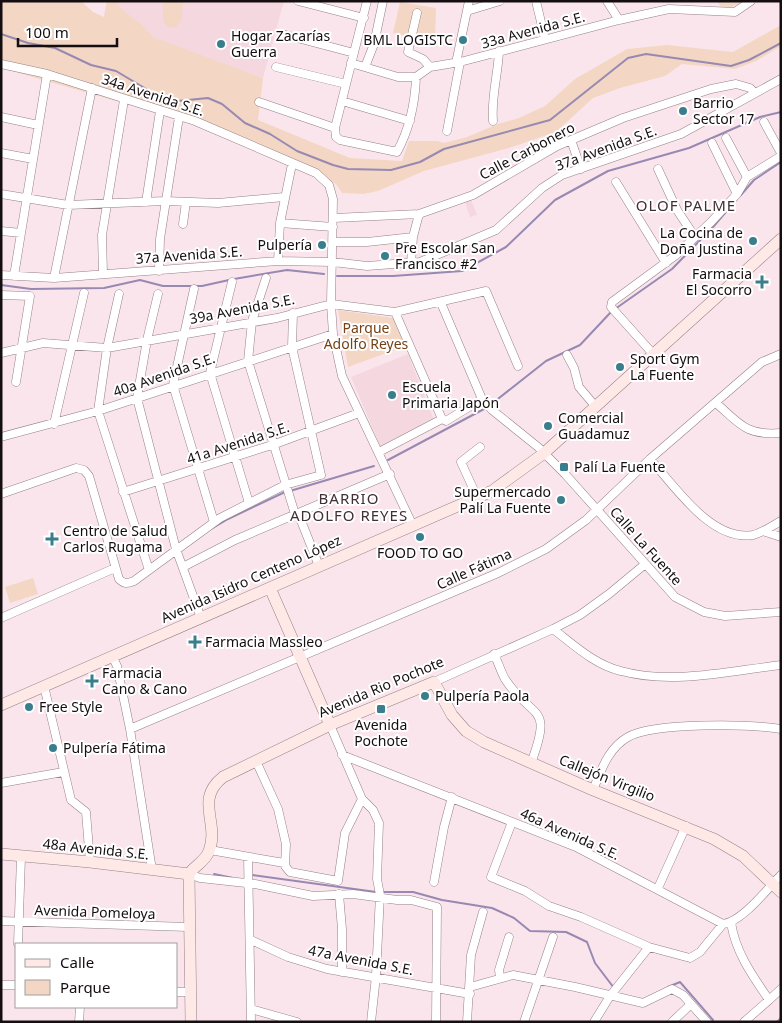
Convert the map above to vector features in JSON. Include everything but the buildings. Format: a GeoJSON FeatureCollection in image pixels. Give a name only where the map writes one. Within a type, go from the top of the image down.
{"type":"FeatureCollection","features":[{"type":"Feature","properties":{"kind":"street"},"geometry":{"type":"LineString","coordinates":[[298,1],[364,18]]}},
{"type":"Feature","properties":{"kind":"street"},"geometry":{"type":"LineString","coordinates":[[351,63],[398,76],[416,77],[415,101],[410,121],[405,137],[396,152],[340,140],[336,137],[335,128],[351,63],[364,18],[367,1]]}},
{"type":"Feature","properties":{"kind":"street"},"geometry":{"type":"LineString","coordinates":[[365,67],[374,44],[383,1]]}},
{"type":"Feature","properties":{"kind":"street"},"geometry":{"type":"LineString","coordinates":[[447,131],[469,1]]}},
{"type":"Feature","properties":{"kind":"street"},"geometry":{"type":"LineString","coordinates":[[467,11],[500,1]]}},
{"type":"Feature","properties":{"kind":"street"},"geometry":{"type":"LineString","coordinates":[[536,1],[545,39]]}},
{"type":"Feature","properties":{"kind":"street"},"geometry":{"type":"LineString","coordinates":[[607,1],[619,20]]}},
{"type":"Feature","properties":{"kind":"street"},"geometry":{"type":"LineString","coordinates":[[664,1],[669,9]]}},
{"type":"Feature","properties":{"kind":"street","name":"33a Avenida S.E."},"geometry":{"type":"LineString","coordinates":[[416,77],[430,67],[458,62],[619,20],[669,9],[735,12],[751,1]]}},
{"type":"Feature","properties":{"kind":"street"},"geometry":{"type":"LineString","coordinates":[[417,13],[408,52],[423,59],[430,67]]}},
{"type":"Feature","properties":{"kind":"street"},"geometry":{"type":"LineString","coordinates":[[282,34],[354,53]]}},
{"type":"Feature","properties":{"kind":"street"},"geometry":{"type":"LineString","coordinates":[[493,121],[491,98],[498,72],[499,51]]}},
{"type":"Feature","properties":{"kind":"street","name":"34a Avenida S.E."},"geometry":{"type":"LineString","coordinates":[[1,64],[47,74],[195,121],[319,174],[329,185],[333,199],[334,218],[331,304],[333,334],[342,376],[358,413],[390,474],[414,526]]}},
{"type":"Feature","properties":{"kind":"street"},"geometry":{"type":"LineString","coordinates":[[276,67],[346,84]]}},
{"type":"Feature","properties":{"kind":"street"},"geometry":{"type":"LineString","coordinates":[[14,276],[47,74]]}},
{"type":"Feature","properties":{"kind":"street","name":"37a Avenida S.E."},"geometry":{"type":"LineString","coordinates":[[1,275],[54,278],[278,261],[333,262],[368,266],[411,263],[462,246],[496,230],[542,188],[562,175],[681,134],[781,79]]}},
{"type":"Feature","properties":{"kind":"street","name":"Calle Carbonero"},"geometry":{"type":"LineString","coordinates":[[334,218],[420,214],[473,194],[526,162],[623,118],[711,89],[736,84],[750,88],[755,94]]}},
{"type":"Feature","properties":{"kind":"street"},"geometry":{"type":"LineString","coordinates":[[54,278],[92,88]]}},
{"type":"Feature","properties":{"kind":"street"},"geometry":{"type":"LineString","coordinates":[[103,274],[102,235],[124,100]]}},
{"type":"Feature","properties":{"kind":"street"},"geometry":{"type":"LineString","coordinates":[[342,101],[410,121]]}},
{"type":"Feature","properties":{"kind":"street"},"geometry":{"type":"LineString","coordinates":[[259,102],[335,128]]}},
{"type":"Feature","properties":{"kind":"street"},"geometry":{"type":"LineString","coordinates":[[146,202],[160,111]]}},
{"type":"Feature","properties":{"kind":"street"},"geometry":{"type":"LineString","coordinates":[[1,117],[38,125]]}},
{"type":"Feature","properties":{"kind":"street"},"geometry":{"type":"LineString","coordinates":[[159,271],[165,202],[179,117]]}},
{"type":"Feature","properties":{"kind":"street"},"geometry":{"type":"LineString","coordinates":[[654,355],[613,310],[612,302],[666,263],[695,237],[737,194],[747,177],[781,155],[764,122]]}},
{"type":"Feature","properties":{"kind":"street"},"geometry":{"type":"LineString","coordinates":[[726,138],[747,177]]}},
{"type":"Feature","properties":{"kind":"street"},"geometry":{"type":"LineString","coordinates":[[571,140],[582,169]]}},
{"type":"Feature","properties":{"kind":"street"},"geometry":{"type":"LineString","coordinates":[[712,143],[737,194]]}},
{"type":"Feature","properties":{"kind":"street"},"geometry":{"type":"LineString","coordinates":[[1,153],[33,159]]}},
{"type":"Feature","properties":{"kind":"street"},"geometry":{"type":"LineString","coordinates":[[278,261],[280,222],[292,164]]}},
{"type":"Feature","properties":{"kind":"street"},"geometry":{"type":"LineString","coordinates":[[658,169],[677,210],[695,237]]}},
{"type":"Feature","properties":{"kind":"street"},"geometry":{"type":"LineString","coordinates":[[616,182],[666,263]]}},
{"type":"Feature","properties":{"kind":"street"},"geometry":{"type":"LineString","coordinates":[[1,194],[68,205],[218,202],[284,196]]}},
{"type":"Feature","properties":{"kind":"street"},"geometry":{"type":"LineString","coordinates":[[183,224],[186,202]]}},
{"type":"Feature","properties":{"kind":"street"},"geometry":{"type":"LineString","coordinates":[[411,263],[413,236],[420,214]]}},
{"type":"Feature","properties":{"kind":"street"},"geometry":{"type":"LineString","coordinates":[[280,222],[333,227]]}},
{"type":"Feature","properties":{"kind":"street"},"geometry":{"type":"LineString","coordinates":[[1,231],[21,233]]}},
{"type":"Feature","properties":{"kind":"street"},"geometry":{"type":"LineString","coordinates":[[334,242],[367,242],[413,236]]}},
{"type":"Feature","properties":{"kind":"street","name":"Avenida Isidro Centeno López"},"geometry":{"type":"LineString","coordinates":[[1,705],[492,491],[543,454],[781,239]]}},
{"type":"Feature","properties":{"kind":"street"},"geometry":{"type":"LineString","coordinates":[[266,278],[252,321],[248,361],[275,444],[285,485],[319,566]]}},
{"type":"Feature","properties":{"kind":"street"},"geometry":{"type":"LineString","coordinates":[[232,282],[210,373],[237,457],[249,502]]}},
{"type":"Feature","properties":{"kind":"street"},"geometry":{"type":"LineString","coordinates":[[194,289],[173,386],[214,522]]}},
{"type":"Feature","properties":{"kind":"street","name":"39a Avenida S.E."},"geometry":{"type":"LineString","coordinates":[[1,353],[43,343],[108,348],[331,304],[394,312],[441,303],[486,291],[518,366]]}},
{"type":"Feature","properties":{"kind":"street"},"geometry":{"type":"LineString","coordinates":[[54,424],[84,293]]}},
{"type":"Feature","properties":{"kind":"street"},"geometry":{"type":"LineString","coordinates":[[1,294],[30,296],[20,348],[16,382]]}},
{"type":"Feature","properties":{"kind":"street"},"geometry":{"type":"LineString","coordinates":[[119,294],[98,411],[150,570]]}},
{"type":"Feature","properties":{"kind":"street"},"geometry":{"type":"LineString","coordinates":[[158,294],[147,340],[137,398],[176,549],[201,618]]}},
{"type":"Feature","properties":{"kind":"street"},"geometry":{"type":"LineString","coordinates":[[379,452],[442,419],[446,421],[482,399],[441,303]]}},
{"type":"Feature","properties":{"kind":"street"},"geometry":{"type":"LineString","coordinates":[[394,312],[442,419]]}},
{"type":"Feature","properties":{"kind":"street"},"geometry":{"type":"LineString","coordinates":[[1,494],[76,468],[84,470],[89,476],[119,579],[128,584],[150,570],[214,522],[249,502],[285,485],[321,475],[292,347],[293,313]]}},
{"type":"Feature","properties":{"kind":"street","name":"40a Avenida S.E."},"geometry":{"type":"LineString","coordinates":[[1,437],[98,411],[333,334]]}},
{"type":"Feature","properties":{"kind":"street","name":"Calle Fátima"},"geometry":{"type":"LineString","coordinates":[[130,729],[506,569],[546,549],[596,511],[650,459],[762,362],[781,354]]}},
{"type":"Feature","properties":{"kind":"street"},"geometry":{"type":"LineString","coordinates":[[567,355],[574,368],[579,387],[596,407]]}},
{"type":"Feature","properties":{"kind":"street","name":"Calle La Fuente"},"geometry":{"type":"LineString","coordinates":[[482,399],[492,410],[538,447],[675,597],[689,606],[704,612],[726,616],[781,612]]}},
{"type":"Feature","properties":{"kind":"street"},"geometry":{"type":"LineString","coordinates":[[716,403],[744,428],[762,434],[781,433]]}},
{"type":"Feature","properties":{"kind":"street","name":"41a Avenida S.E."},"geometry":{"type":"LineString","coordinates":[[123,492],[237,457],[358,413]]}},
{"type":"Feature","properties":{"kind":"street"},"geometry":{"type":"LineString","coordinates":[[477,498],[461,462],[480,447]]}},
{"type":"Feature","properties":{"kind":"street"},"geometry":{"type":"LineString","coordinates":[[650,459],[709,524],[739,535],[764,531],[781,521]]}},
{"type":"Feature","properties":{"kind":"street"},"geometry":{"type":"LineString","coordinates":[[183,567],[235,540],[390,474]]}},
{"type":"Feature","properties":{"kind":"street"},"geometry":{"type":"LineString","coordinates":[[764,531],[781,537]]}},
{"type":"Feature","properties":{"kind":"street","name":"Avenida Rio Pochote"},"geometry":{"type":"LineString","coordinates":[[210,850],[212,837],[209,795],[214,784],[223,777],[330,725],[434,682],[553,629],[580,615],[610,594],[644,565]]}},
{"type":"Feature","properties":{"kind":"street"},"geometry":{"type":"LineString","coordinates":[[1,617],[115,568]]}},
{"type":"Feature","properties":{"kind":"street"},"geometry":{"type":"LineString","coordinates":[[270,588],[342,755],[362,798],[373,810],[379,823],[380,894],[372,1022]]}},
{"type":"Feature","properties":{"kind":"street"},"geometry":{"type":"LineString","coordinates":[[553,629],[589,657],[620,671],[664,678],[781,666]]}},
{"type":"Feature","properties":{"kind":"street"},"geometry":{"type":"LineString","coordinates":[[494,654],[505,679],[538,713],[542,728],[540,740],[531,763]]}},
{"type":"Feature","properties":{"kind":"street"},"geometry":{"type":"LineString","coordinates":[[112,656],[117,666],[130,729],[152,870]]}},
{"type":"Feature","properties":{"kind":"street","name":"Callejón Virgilio"},"geometry":{"type":"LineString","coordinates":[[434,682],[448,709],[466,731],[505,753],[686,826],[729,846],[743,856],[776,888]]}},
{"type":"Feature","properties":{"kind":"street"},"geometry":{"type":"LineString","coordinates":[[44,686],[70,800],[86,812],[90,862]]}},
{"type":"Feature","properties":{"kind":"street"},"geometry":{"type":"LineString","coordinates":[[593,790],[604,764],[613,750],[628,736],[685,726],[756,725],[781,729]]}},
{"type":"Feature","properties":{"kind":"street","name":"46a Avenida S.E."},"geometry":{"type":"LineString","coordinates":[[342,755],[576,847],[727,924]]}},
{"type":"Feature","properties":{"kind":"street"},"geometry":{"type":"LineString","coordinates":[[256,761],[278,809],[286,844],[284,863],[290,872],[338,881],[345,833],[362,798]]}},
{"type":"Feature","properties":{"kind":"street"},"geometry":{"type":"LineString","coordinates":[[1,783],[63,772]]}},
{"type":"Feature","properties":{"kind":"street"},"geometry":{"type":"LineString","coordinates":[[434,882],[444,826],[452,798]]}},
{"type":"Feature","properties":{"kind":"street"},"geometry":{"type":"LineString","coordinates":[[512,822],[491,877],[526,891],[549,906],[581,917],[649,947],[690,958],[700,952],[727,924],[776,888],[781,875]]}},
{"type":"Feature","properties":{"kind":"street"},"geometry":{"type":"LineString","coordinates":[[658,888],[686,826]]}},
{"type":"Feature","properties":{"kind":"street"},"geometry":{"type":"LineString","coordinates":[[188,874],[204,861],[210,850],[284,863]]}},
{"type":"Feature","properties":{"kind":"street","name":"48a Avenida S.E."},"geometry":{"type":"LineString","coordinates":[[1,854],[90,862],[188,874]]}},
{"type":"Feature","properties":{"kind":"street"},"geometry":{"type":"LineString","coordinates":[[18,943],[20,856]]}},
{"type":"Feature","properties":{"kind":"street"},"geometry":{"type":"LineString","coordinates":[[248,857],[252,940],[252,1022]]}},
{"type":"Feature","properties":{"kind":"street"},"geometry":{"type":"LineString","coordinates":[[188,874],[200,878],[249,879],[313,896],[380,894],[437,907],[436,1022]]}},
{"type":"Feature","properties":{"kind":"street"},"geometry":{"type":"LineString","coordinates":[[188,874],[191,1022]]}},
{"type":"Feature","properties":{"kind":"street"},"geometry":{"type":"LineString","coordinates":[[339,894],[342,929],[342,972]]}},
{"type":"Feature","properties":{"kind":"street"},"geometry":{"type":"LineString","coordinates":[[467,1022],[472,955],[483,912]]}},
{"type":"Feature","properties":{"kind":"street","name":"Avenida Pomeloya"},"geometry":{"type":"LineString","coordinates":[[1,921],[188,927]]}},
{"type":"Feature","properties":{"kind":"street"},"geometry":{"type":"LineString","coordinates":[[727,924],[740,955],[769,1000]]}},
{"type":"Feature","properties":{"kind":"street"},"geometry":{"type":"LineString","coordinates":[[500,978],[499,970],[509,937]]}},
{"type":"Feature","properties":{"kind":"street"},"geometry":{"type":"LineString","coordinates":[[524,1022],[553,937]]}},
{"type":"Feature","properties":{"kind":"street","name":"47a Avenida S.E."},"geometry":{"type":"LineString","coordinates":[[252,940],[288,957],[342,972],[436,986],[470,990],[513,975],[643,1003],[672,989],[683,995],[691,1004]]}},
{"type":"Feature","properties":{"kind":"street"},"geometry":{"type":"LineString","coordinates":[[594,1022],[610,996],[649,947]]}},
{"type":"Feature","properties":{"kind":"street"},"geometry":{"type":"LineString","coordinates":[[1,985],[15,985]]}},
{"type":"Feature","properties":{"kind":"street"},"geometry":{"type":"LineString","coordinates":[[744,1022],[781,988]]}},
{"type":"Feature","properties":{"kind":"street"},"geometry":{"type":"LineString","coordinates":[[178,992],[191,992]]}},
{"type":"Feature","properties":{"kind":"street"},"geometry":{"type":"LineString","coordinates":[[672,1022],[691,1004],[707,1022]]}},
{"type":"Feature","properties":{"kind":"street"},"geometry":{"type":"LineString","coordinates":[[79,1022],[80,1008]]}},
{"type":"Feature","properties":{"kind":"street"},"geometry":{"type":"LineString","coordinates":[[251,1009],[297,1022]]}},
{"type":"Feature","properties":{"kind":"shaded area","name":"Hogar Zacarías Guerra"},"geometry":{"type":"Polygon","coordinates":[[[107,1],[284,1],[263,78],[186,51],[104,17],[107,1]]]}},
{"type":"Feature","properties":{"kind":"shaded area"},"geometry":{"type":"Polygon","coordinates":[[[470,197],[477,215],[470,217],[464,199],[470,197]]]}},
{"type":"Feature","properties":{"kind":"shaded area","name":"Escuela Primaria Japón"},"geometry":{"type":"Polygon","coordinates":[[[408,354],[434,420],[381,448],[351,377],[408,354]]]}},
{"type":"Feature","properties":{"kind":"green space"},"geometry":{"type":"Polygon","coordinates":[[[1,1],[81,1],[93,12],[104,17],[107,1],[119,1],[118,6],[142,25],[153,37],[263,78],[258,120],[350,158],[402,161],[409,141],[438,141],[444,143],[467,137],[498,124],[519,118],[545,106],[575,79],[627,49],[667,45],[733,52],[781,25],[781,46],[756,61],[735,69],[682,64],[665,76],[620,88],[593,98],[556,132],[509,148],[424,171],[378,191],[363,194],[342,193],[336,184],[316,173],[160,111],[123,103],[1,68],[1,1]]]}},
{"type":"Feature","properties":{"kind":"green space"},"geometry":{"type":"Polygon","coordinates":[[[163,1],[183,1],[181,21],[176,28],[167,27],[163,21],[163,1]]]}},
{"type":"Feature","properties":{"kind":"green space"},"geometry":{"type":"Polygon","coordinates":[[[717,1],[747,1],[723,10],[717,1]]]}},
{"type":"Feature","properties":{"kind":"green space"},"geometry":{"type":"Polygon","coordinates":[[[400,2],[436,8],[435,43],[393,33],[400,2]]]}},
{"type":"Feature","properties":{"kind":"green space","name":"Parque Adolfo Reyes"},"geometry":{"type":"Polygon","coordinates":[[[338,310],[393,318],[406,346],[348,367],[338,310]]]}},
{"type":"Feature","properties":{"kind":"green space"},"geometry":{"type":"Polygon","coordinates":[[[33,578],[38,594],[10,603],[5,587],[33,578]]]}},
{"type":"Feature","properties":{"kind":"waterway"},"geometry":{"type":"LineString","coordinates":[[1,34],[28,43],[55,48],[91,65],[116,71],[168,102],[208,98],[222,104],[245,123],[270,134],[297,151],[333,165],[348,169],[391,170],[420,162],[444,149],[550,120],[628,58],[646,54],[731,66],[749,60],[781,43]]}},
{"type":"Feature","properties":{"kind":"waterway"},"geometry":{"type":"LineString","coordinates":[[337,276],[393,276],[462,271],[506,247],[555,200],[608,171],[689,148],[760,117],[781,112]]}},
{"type":"Feature","properties":{"kind":"waterway"},"geometry":{"type":"LineString","coordinates":[[740,196],[754,180],[781,162]]}},
{"type":"Feature","properties":{"kind":"waterway"},"geometry":{"type":"LineString","coordinates":[[615,309],[672,269],[737,199]]}},
{"type":"Feature","properties":{"kind":"waterway"},"geometry":{"type":"LineString","coordinates":[[234,279],[287,270],[324,274]]}},
{"type":"Feature","properties":{"kind":"waterway"},"geometry":{"type":"LineString","coordinates":[[1,285],[31,289],[104,288],[140,280],[163,286],[202,286],[229,280]]}},
{"type":"Feature","properties":{"kind":"waterway"},"geometry":{"type":"LineString","coordinates":[[494,402],[546,361],[580,345],[611,312]]}},
{"type":"Feature","properties":{"kind":"waterway"},"geometry":{"type":"LineString","coordinates":[[388,460],[484,409]]}},
{"type":"Feature","properties":{"kind":"waterway"},"geometry":{"type":"LineString","coordinates":[[290,491],[374,466]]}},
{"type":"Feature","properties":{"kind":"waterway"},"geometry":{"type":"LineString","coordinates":[[211,529],[285,492]]}},
{"type":"Feature","properties":{"kind":"waterway"},"geometry":{"type":"LineString","coordinates":[[214,874],[233,878]]}},
{"type":"Feature","properties":{"kind":"waterway"},"geometry":{"type":"LineString","coordinates":[[250,877],[253,875],[376,892]]}},
{"type":"Feature","properties":{"kind":"waterway"},"geometry":{"type":"LineString","coordinates":[[381,892],[413,892],[442,900],[492,908],[514,918],[530,931],[566,932],[587,942],[595,963],[614,988]]}},
{"type":"Feature","properties":{"kind":"waterway"},"geometry":{"type":"LineString","coordinates":[[668,987],[680,982],[713,1020]]}},
{"type":"Feature","properties":{"kind":"waterway"},"geometry":{"type":"LineString","coordinates":[[777,1022],[781,1018]]}},
{"type":"Feature","properties":{"kind":"place","name":"BML LOGISTC"},"geometry":{"type":"Point","coordinates":[463,40]}},
{"type":"Feature","properties":{"kind":"place","name":"Hogar Zacarías Guerra"},"geometry":{"type":"Point","coordinates":[221,44]}},
{"type":"Feature","properties":{"kind":"place","name":"Barrio Sector 17"},"geometry":{"type":"Point","coordinates":[683,111]}},
{"type":"Feature","properties":{"kind":"place","name":"La Cocina de Doña Justina"},"geometry":{"type":"Point","coordinates":[753,241]}},
{"type":"Feature","properties":{"kind":"place","name":"Pulpería"},"geometry":{"type":"Point","coordinates":[322,245]}},
{"type":"Feature","properties":{"kind":"place","name":"Pre Escolar San Francisco #2"},"geometry":{"type":"Point","coordinates":[385,256]}},
{"type":"Feature","properties":{"kind":"place","name":"Farmacia El Socorro"},"geometry":{"type":"Point","coordinates":[762,282]}},
{"type":"Feature","properties":{"kind":"place","name":"Sport Gym La Fuente"},"geometry":{"type":"Point","coordinates":[620,367]}},
{"type":"Feature","properties":{"kind":"place","name":"Escuela Primaria Japón"},"geometry":{"type":"Point","coordinates":[392,395]}},
{"type":"Feature","properties":{"kind":"place","name":"Comercial Guadamuz"},"geometry":{"type":"Point","coordinates":[548,426]}},
{"type":"Feature","properties":{"kind":"place","name":"Palí La Fuente"},"geometry":{"type":"Point","coordinates":[564,467]}},
{"type":"Feature","properties":{"kind":"place","name":"Supermercado Palí La Fuente"},"geometry":{"type":"Point","coordinates":[561,500]}},
{"type":"Feature","properties":{"kind":"place","name":"FOOD TO GO"},"geometry":{"type":"Point","coordinates":[420,537]}},
{"type":"Feature","properties":{"kind":"place","name":"Centro de Salud Carlos Rugama"},"geometry":{"type":"Point","coordinates":[52,539]}},
{"type":"Feature","properties":{"kind":"place","name":"Farmacia Massleo"},"geometry":{"type":"Point","coordinates":[195,642]}},
{"type":"Feature","properties":{"kind":"place","name":"Farmacia Cano & Cano"},"geometry":{"type":"Point","coordinates":[92,681]}},
{"type":"Feature","properties":{"kind":"place","name":"Pulpería Paola"},"geometry":{"type":"Point","coordinates":[425,696]}},
{"type":"Feature","properties":{"kind":"place","name":"Free Style"},"geometry":{"type":"Point","coordinates":[29,707]}},
{"type":"Feature","properties":{"kind":"place","name":"Avenida Pochote"},"geometry":{"type":"Point","coordinates":[381,709]}},
{"type":"Feature","properties":{"kind":"place","name":"Pulpería Fátima"},"geometry":{"type":"Point","coordinates":[53,748]}},
{"type":"Feature","properties":{"kind":"district","name":"OLOF PALME"},"geometry":{"type":"Point","coordinates":[686,206]}},
{"type":"Feature","properties":{"kind":"district","name":"BARRIO ADOLFO REYES"},"geometry":{"type":"Point","coordinates":[349,508]}}]}
